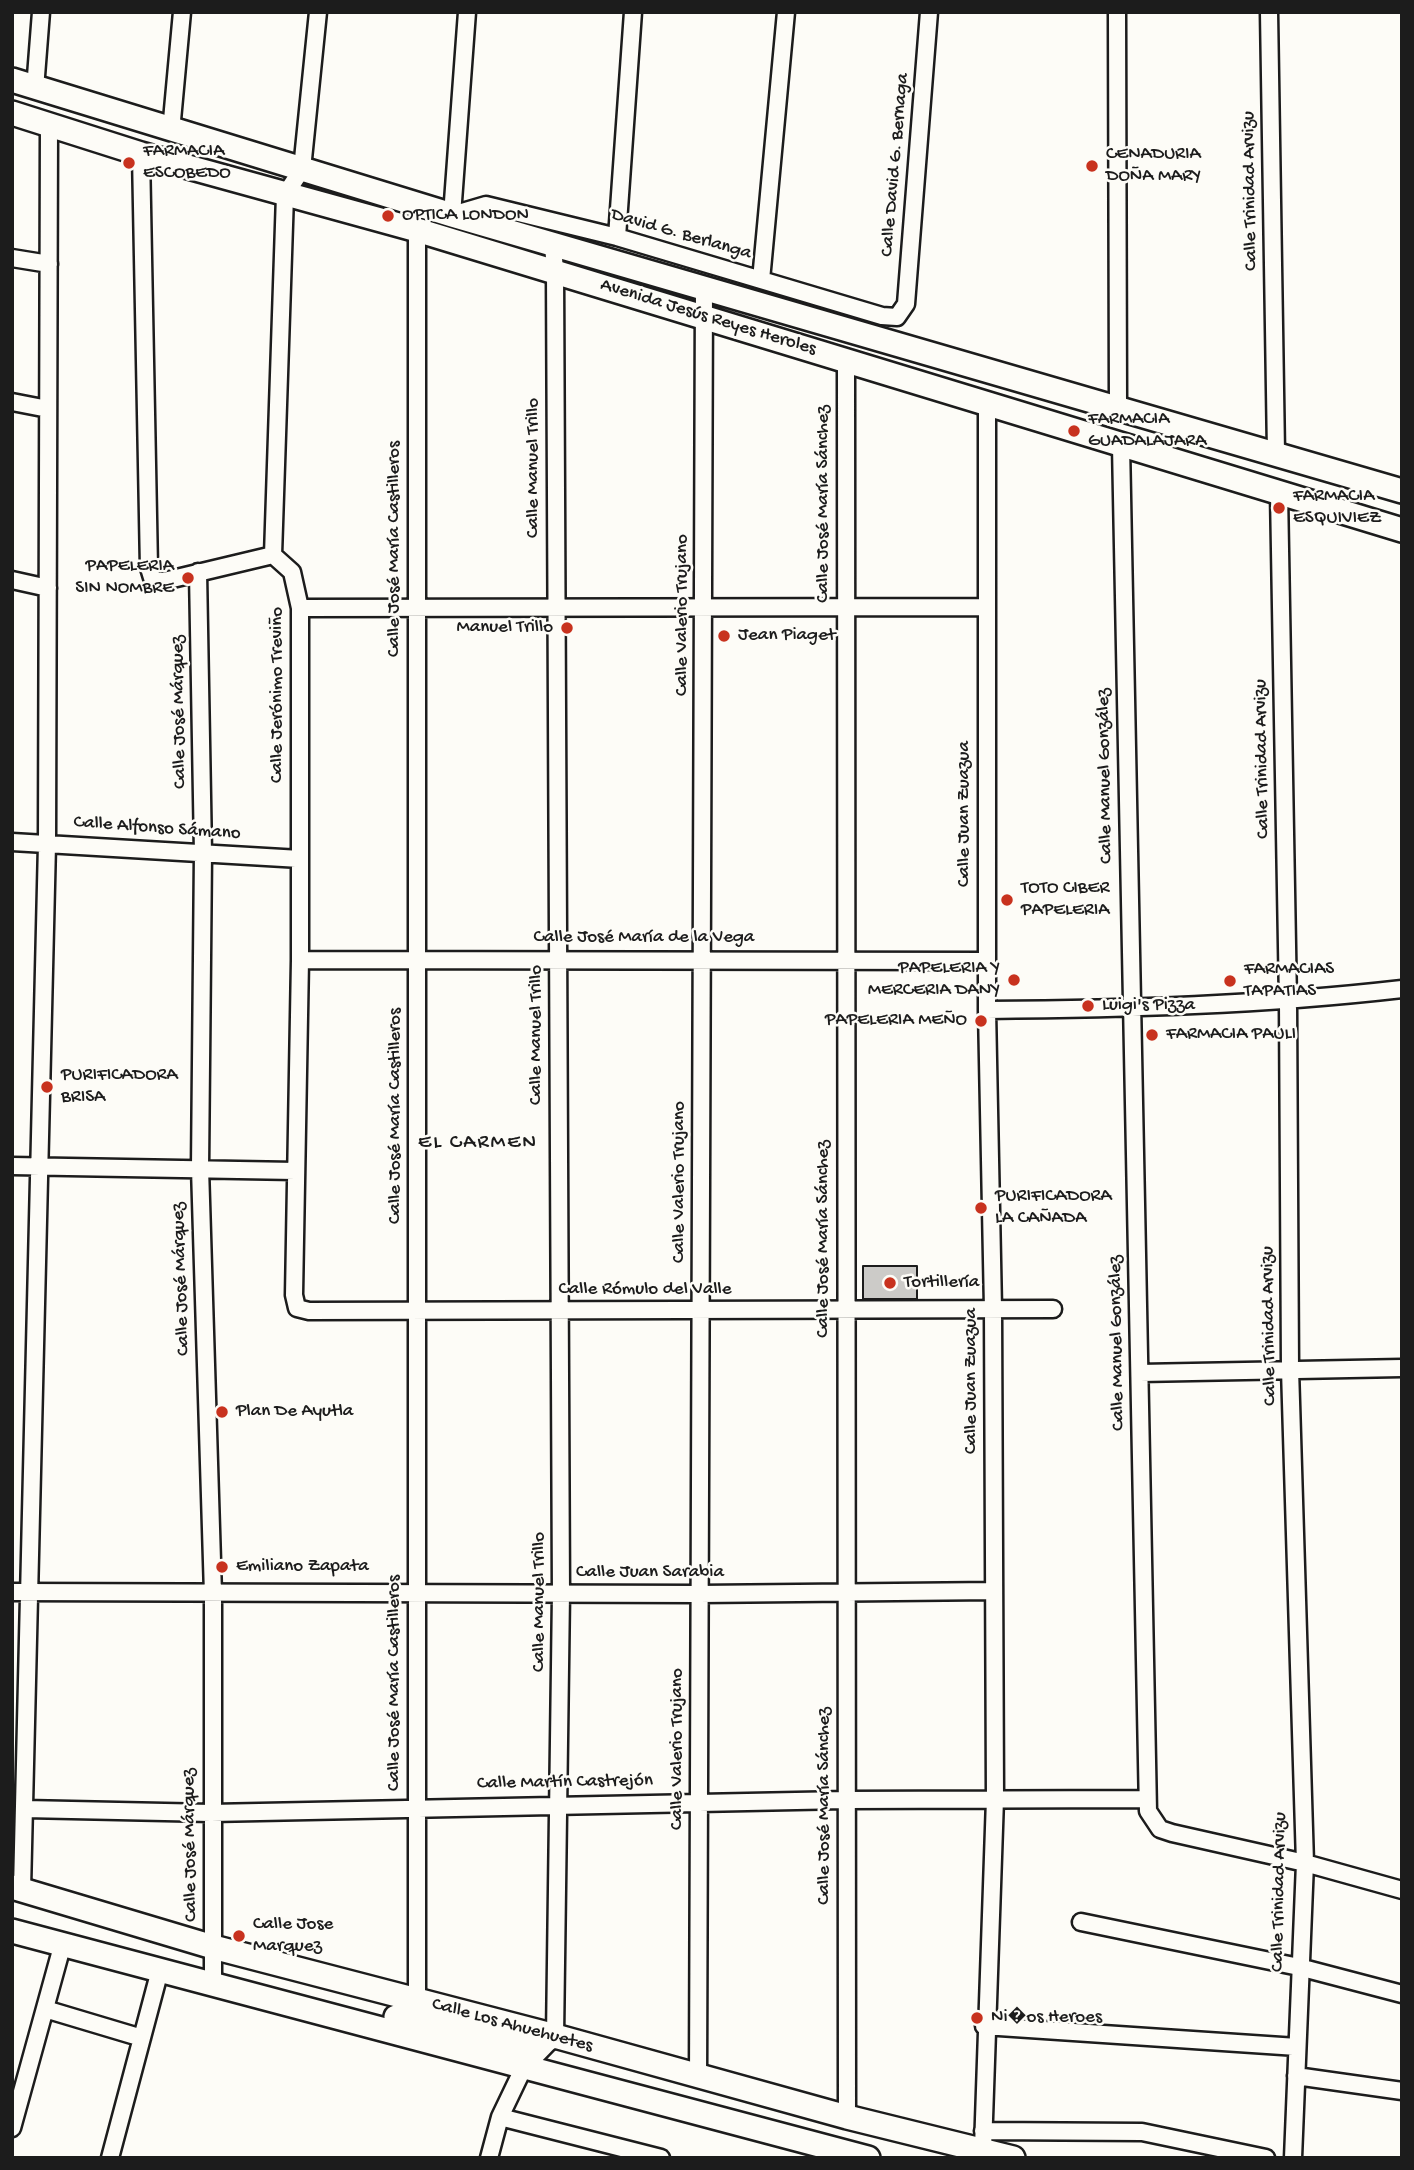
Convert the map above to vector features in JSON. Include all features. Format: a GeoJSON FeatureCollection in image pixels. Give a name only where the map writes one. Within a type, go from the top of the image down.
{"type":"FeatureCollection","features":[{"type":"Feature","properties":{"kind":"street"},"geometry":{"type":"LineString","coordinates":[[35,89],[41,12]]}},
{"type":"Feature","properties":{"kind":"street"},"geometry":{"type":"LineString","coordinates":[[171,131],[182,12]]}},
{"type":"Feature","properties":{"kind":"street"},"geometry":{"type":"LineString","coordinates":[[141,154],[149,568],[153,581],[164,582],[273,555],[285,195],[302,169],[318,12]]}},
{"type":"Feature","properties":{"kind":"street"},"geometry":{"type":"LineString","coordinates":[[452,215],[467,12]]}},
{"type":"Feature","properties":{"kind":"street"},"geometry":{"type":"LineString","coordinates":[[617,237],[633,12]]}},
{"type":"Feature","properties":{"kind":"street"},"geometry":{"type":"LineString","coordinates":[[761,280],[786,12]]}},
{"type":"Feature","properties":{"kind":"street","name":"Calle David G. Bernaga"},"geometry":{"type":"LineString","coordinates":[[897,317],[906,304],[929,12]]}},
{"type":"Feature","properties":{"kind":"street"},"geometry":{"type":"LineString","coordinates":[[1117,12],[1118,407]]}},
{"type":"Feature","properties":{"kind":"street","name":"Calle Trinidad Arvizu"},"geometry":{"type":"LineString","coordinates":[[1269,12],[1276,453]]}},
{"type":"Feature","properties":{"kind":"street","name":"Avenida Jesús Reyes Heroles"},"geometry":{"type":"LineString","coordinates":[[12,80],[171,131],[452,215],[1402,491]]}},
{"type":"Feature","properties":{"kind":"street","name":"Avenida Jesús Reyes Heroles"},"geometry":{"type":"LineString","coordinates":[[12,113],[141,154],[417,230],[1402,530]]}},
{"type":"Feature","properties":{"kind":"street"},"geometry":{"type":"LineString","coordinates":[[17,1888],[25,1809],[47,844],[49,125]]}},
{"type":"Feature","properties":{"kind":"street","name":"David G. Berlanga"},"geometry":{"type":"LineString","coordinates":[[452,215],[486,205],[617,237],[882,316],[897,317]]}},
{"type":"Feature","properties":{"kind":"street","name":"Calle José María Castilleros"},"geometry":{"type":"LineString","coordinates":[[417,230],[417,2002]]}},
{"type":"Feature","properties":{"kind":"street","name":"Calle Manuel Trillo"},"geometry":{"type":"LineString","coordinates":[[553,244],[562,1593],[555,2036]]}},
{"type":"Feature","properties":{"kind":"street"},"geometry":{"type":"LineString","coordinates":[[12,258],[49,264]]}},
{"type":"Feature","properties":{"kind":"street","name":"Calle Valerio Trujano"},"geometry":{"type":"LineString","coordinates":[[698,2077],[704,288]]}},
{"type":"Feature","properties":{"kind":"street","name":"Calle José María Sánchez"},"geometry":{"type":"LineString","coordinates":[[846,360],[847,2117]]}},
{"type":"Feature","properties":{"kind":"street"},"geometry":{"type":"LineString","coordinates":[[12,402],[48,409]]}},
{"type":"Feature","properties":{"kind":"street","name":"Calle Juan Zuazua"},"geometry":{"type":"LineString","coordinates":[[983,2139],[984,2026],[995,1799],[993,1309],[987,1010],[987,404]]}},
{"type":"Feature","properties":{"kind":"street","name":"Calle Manuel González"},"geometry":{"type":"LineString","coordinates":[[1121,445],[1147,1800],[1152,1820],[1172,1833],[1305,1863]]}},
{"type":"Feature","properties":{"kind":"street","name":"Calle Trinidad Arvizu"},"geometry":{"type":"LineString","coordinates":[[1279,493],[1288,1002],[1290,1369],[1305,1863],[1293,2158]]}},
{"type":"Feature","properties":{"kind":"street","name":"Calle Jerónimo Treviño"},"geometry":{"type":"LineString","coordinates":[[273,555],[292,572],[300,608],[300,960],[294,1295],[297,1307]]}},
{"type":"Feature","properties":{"kind":"street","name":"Calle José Márquez"},"geometry":{"type":"LineString","coordinates":[[198,572],[203,853],[200,1168],[213,1594],[211,1813],[214,1984]]}},
{"type":"Feature","properties":{"kind":"street"},"geometry":{"type":"LineString","coordinates":[[12,580],[48,588]]}},
{"type":"Feature","properties":{"kind":"street"},"geometry":{"type":"LineString","coordinates":[[300,608],[985,607]]}},
{"type":"Feature","properties":{"kind":"street","name":"Calle Alfonso Sámano"},"geometry":{"type":"LineString","coordinates":[[12,842],[300,859]]}},
{"type":"Feature","properties":{"kind":"street","name":"Calle José María de la Vega"},"geometry":{"type":"LineString","coordinates":[[300,960],[417,958],[987,961]]}},
{"type":"Feature","properties":{"kind":"street"},"geometry":{"type":"LineString","coordinates":[[987,1010],[1130,1009],[1288,1002],[1402,989]]}},
{"type":"Feature","properties":{"kind":"street"},"geometry":{"type":"LineString","coordinates":[[12,1166],[295,1171]]}},
{"type":"Feature","properties":{"kind":"street","name":"Calle Rómulo del Valle"},"geometry":{"type":"LineString","coordinates":[[297,1307],[309,1311],[416,1312],[1053,1309]]}},
{"type":"Feature","properties":{"kind":"street"},"geometry":{"type":"LineString","coordinates":[[1140,1374],[1402,1368]]}},
{"type":"Feature","properties":{"kind":"street","name":"Calle Juan Sarabia"},"geometry":{"type":"LineString","coordinates":[[12,1592],[699,1594],[994,1591]]}},
{"type":"Feature","properties":{"kind":"street","name":"Calle Martín Castrejón"},"geometry":{"type":"LineString","coordinates":[[25,1809],[211,1813],[417,1806],[699,1802],[1147,1800]]}},
{"type":"Feature","properties":{"kind":"street"},"geometry":{"type":"LineString","coordinates":[[1305,1863],[1402,1890]]}},
{"type":"Feature","properties":{"kind":"street","name":"Calle Los Ahuehuetes"},"geometry":{"type":"LineString","coordinates":[[17,1888],[213,1947],[555,2036],[847,2117],[983,2139],[1013,2158]]}},
{"type":"Feature","properties":{"kind":"street"},"geometry":{"type":"LineString","coordinates":[[1081,1922],[1299,1967],[1402,1994]]}},
{"type":"Feature","properties":{"kind":"street","name":"Calle Los Ahuehuetes"},"geometry":{"type":"LineString","coordinates":[[12,1931],[314,2009],[523,2069],[868,2158]]}},
{"type":"Feature","properties":{"kind":"street"},"geometry":{"type":"LineString","coordinates":[[12,2128],[63,1944]]}},
{"type":"Feature","properties":{"kind":"street"},"geometry":{"type":"LineString","coordinates":[[110,2158],[160,1970]]}},
{"type":"Feature","properties":{"kind":"street"},"geometry":{"type":"LineString","coordinates":[[314,2009],[347,2005],[520,2047],[555,2036]]}},
{"type":"Feature","properties":{"kind":"street"},"geometry":{"type":"LineString","coordinates":[[45,2009],[142,2038]]}},
{"type":"Feature","properties":{"kind":"street"},"geometry":{"type":"LineString","coordinates":[[984,2026],[1297,2047]]}},
{"type":"Feature","properties":{"kind":"street"},"geometry":{"type":"LineString","coordinates":[[489,2158],[500,2117],[523,2069],[555,2036]]}},
{"type":"Feature","properties":{"kind":"street"},"geometry":{"type":"LineString","coordinates":[[1296,2076],[1402,2091]]}},
{"type":"Feature","properties":{"kind":"street"},"geometry":{"type":"LineString","coordinates":[[500,2117],[609,2152],[661,2158]]}},
{"type":"Feature","properties":{"kind":"street"},"geometry":{"type":"LineString","coordinates":[[983,2139],[1142,2132],[1266,2158]]}},
{"type":"Feature","properties":{"kind":"building","name":"Tortillería"},"geometry":{"type":"Polygon","coordinates":[[[863,1266],[917,1266],[917,1299],[863,1299],[863,1266]]]}},
{"type":"Feature","properties":{"kind":"place","name":"FARMACIA ESCOBEDO"},"geometry":{"type":"Point","coordinates":[129,163]}},
{"type":"Feature","properties":{"kind":"place","name":"CENADURIA DOÑA MARY"},"geometry":{"type":"Point","coordinates":[1092,166]}},
{"type":"Feature","properties":{"kind":"place","name":"OPTICA LONDON"},"geometry":{"type":"Point","coordinates":[388,216]}},
{"type":"Feature","properties":{"kind":"place","name":"FARMACIA GUADALAJARA"},"geometry":{"type":"Point","coordinates":[1074,431]}},
{"type":"Feature","properties":{"kind":"place","name":"FARMACIA ESQUIVIEZ"},"geometry":{"type":"Point","coordinates":[1279,508]}},
{"type":"Feature","properties":{"kind":"place","name":"PAPELERIA SIN NOMBRE"},"geometry":{"type":"Point","coordinates":[188,578]}},
{"type":"Feature","properties":{"kind":"place","name":"Manuel Trillo"},"geometry":{"type":"Point","coordinates":[567,628]}},
{"type":"Feature","properties":{"kind":"place","name":"Jean Piaget"},"geometry":{"type":"Point","coordinates":[724,636]}},
{"type":"Feature","properties":{"kind":"place","name":"TOTO CIBER PAPELERIA"},"geometry":{"type":"Point","coordinates":[1007,900]}},
{"type":"Feature","properties":{"kind":"place","name":"PAPELERIA Y MERCERIA DANY"},"geometry":{"type":"Point","coordinates":[1014,980]}},
{"type":"Feature","properties":{"kind":"place","name":"FARMACIAS TAPATIAS"},"geometry":{"type":"Point","coordinates":[1230,981]}},
{"type":"Feature","properties":{"kind":"place","name":"Luigi's Pizza"},"geometry":{"type":"Point","coordinates":[1088,1006]}},
{"type":"Feature","properties":{"kind":"place","name":"PAPELERIA MEÑO"},"geometry":{"type":"Point","coordinates":[981,1021]}},
{"type":"Feature","properties":{"kind":"place","name":"FARMACIA PAULI"},"geometry":{"type":"Point","coordinates":[1152,1035]}},
{"type":"Feature","properties":{"kind":"place","name":"PURIFICADORA BRISA"},"geometry":{"type":"Point","coordinates":[47,1087]}},
{"type":"Feature","properties":{"kind":"place","name":"PURIFICADORA LA CAÑADA"},"geometry":{"type":"Point","coordinates":[981,1208]}},
{"type":"Feature","properties":{"kind":"place","name":"Tortillería"},"geometry":{"type":"Point","coordinates":[890,1283]}},
{"type":"Feature","properties":{"kind":"place","name":"Plan De Ayutla"},"geometry":{"type":"Point","coordinates":[222,1412]}},
{"type":"Feature","properties":{"kind":"place","name":"Emiliano Zapata"},"geometry":{"type":"Point","coordinates":[222,1567]}},
{"type":"Feature","properties":{"kind":"place","name":"Calle Jose Marquez"},"geometry":{"type":"Point","coordinates":[239,1936]}},
{"type":"Feature","properties":{"kind":"place","name":"Ni�os Heroes"},"geometry":{"type":"Point","coordinates":[977,2018]}},
{"type":"Feature","properties":{"kind":"district","name":"EL CARMEN"},"geometry":{"type":"Point","coordinates":[478,1144]}}]}
